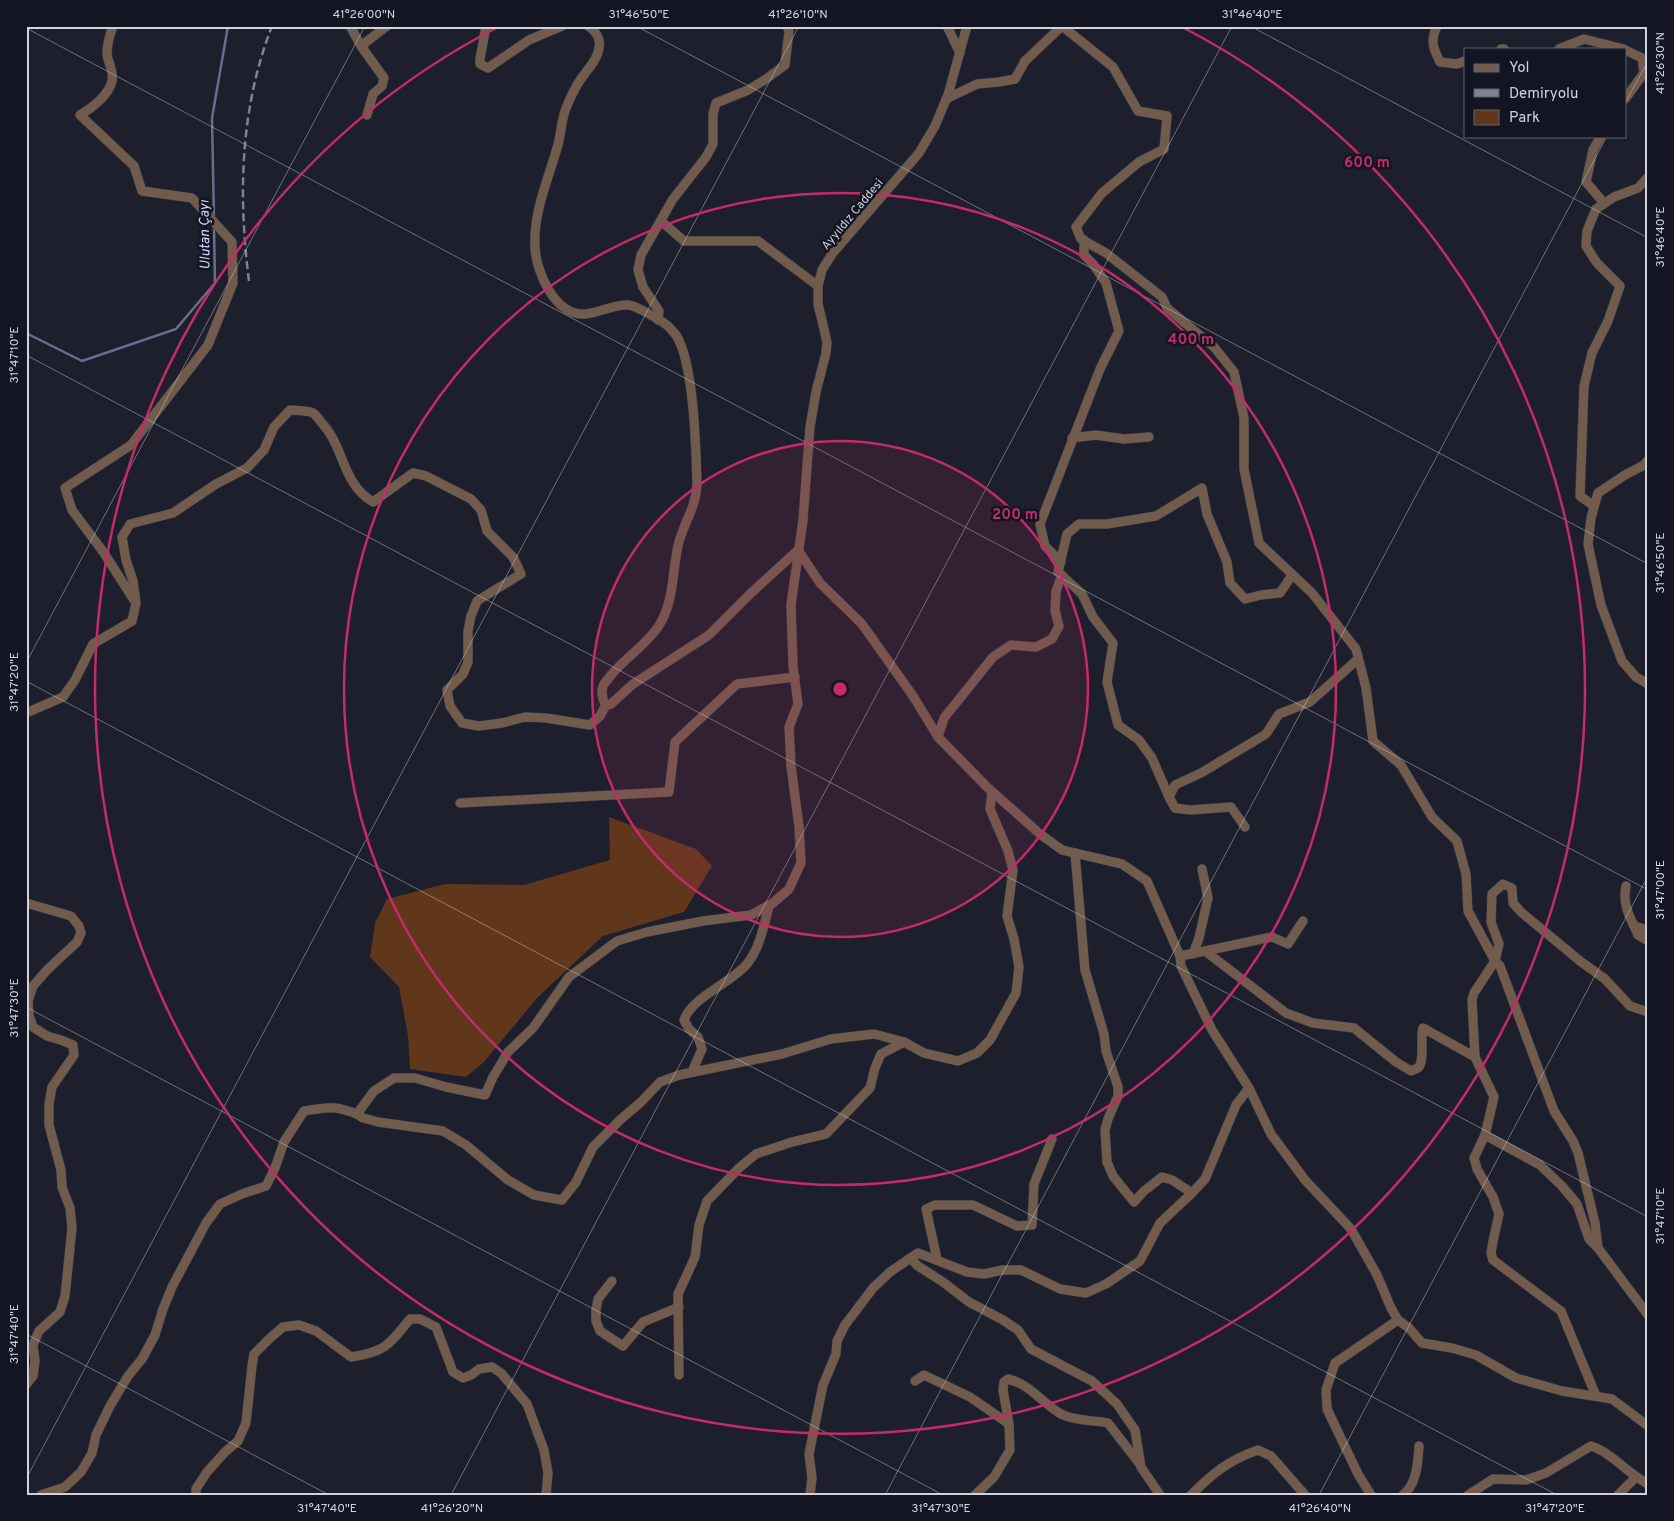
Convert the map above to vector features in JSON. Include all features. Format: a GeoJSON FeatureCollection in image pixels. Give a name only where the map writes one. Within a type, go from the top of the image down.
{"type":"FeatureCollection","features":[{"type":"Feature","properties":{"kind":"street"},"geometry":{"type":"LineString","coordinates":[[112,26],[107,54],[112,67],[112,81],[96,106],[80,115],[134,166],[142,191],[192,198],[232,242],[233,283],[208,345],[131,445],[65,488],[72,510],[104,553],[136,603]]}},
{"type":"Feature","properties":{"kind":"street"},"geometry":{"type":"LineString","coordinates":[[350,26],[361,46],[384,78],[382,86],[373,94],[366,115]]}},
{"type":"Feature","properties":{"kind":"street"},"geometry":{"type":"LineString","coordinates":[[361,46],[387,26]]}},
{"type":"Feature","properties":{"kind":"street"},"geometry":{"type":"LineString","coordinates":[[486,26],[480,64],[488,68],[529,40],[562,26]]}},
{"type":"Feature","properties":{"kind":"street"},"geometry":{"type":"LineString","coordinates":[[588,26],[593,29],[598,37],[600,47],[596,58],[577,85],[565,111],[558,145],[538,210],[535,248],[544,281],[551,294],[573,312],[583,314],[614,306],[632,305],[669,326],[682,345],[685,358],[692,400],[696,459],[696,498],[678,545],[670,602],[658,628],[622,663],[604,685],[602,692],[606,705]]}},
{"type":"Feature","properties":{"kind":"street"},"geometry":{"type":"LineString","coordinates":[[658,320],[659,311],[643,287],[638,270],[641,255],[673,199],[714,144],[713,114],[716,104],[766,80],[785,65],[789,31],[787,26]]}},
{"type":"Feature","properties":{"kind":"street"},"geometry":{"type":"LineString","coordinates":[[947,26],[960,52]]}},
{"type":"Feature","properties":{"kind":"street","name":"Ayyıldız Caddesi"},"geometry":{"type":"LineString","coordinates":[[357,1114],[374,1091],[394,1078],[414,1078],[485,1095],[508,1052],[533,1028],[569,977],[617,941],[647,932],[703,921],[751,915],[769,906],[789,889],[801,863],[799,826],[790,766],[789,728],[798,704],[791,605],[803,520],[810,427],[827,343],[818,304],[818,286],[822,270],[832,254],[919,153],[936,126],[946,99],[967,26]]}},
{"type":"Feature","properties":{"kind":"street"},"geometry":{"type":"LineString","coordinates":[[1032,55],[1053,26]]}},
{"type":"Feature","properties":{"kind":"street"},"geometry":{"type":"LineString","coordinates":[[946,99],[977,84],[1016,78],[1025,62],[1062,26],[1113,67],[1138,111],[1167,116],[1164,149],[1139,162],[1102,193],[1076,227],[1081,239],[1106,253],[1162,297],[1167,308],[1214,347],[1234,372],[1244,418],[1244,468],[1259,543],[1312,593],[1356,649],[1366,688],[1373,741],[1400,766],[1432,817],[1457,841],[1466,874],[1468,910],[1495,961],[1500,966],[1554,1111],[1573,1141],[1578,1153],[1595,1223],[1598,1248]]}},
{"type":"Feature","properties":{"kind":"street"},"geometry":{"type":"LineString","coordinates":[[1437,26],[1432,48],[1440,62],[1457,64],[1464,61]]}},
{"type":"Feature","properties":{"kind":"street"},"geometry":{"type":"LineString","coordinates":[[1562,48],[1584,39],[1620,48]]}},
{"type":"Feature","properties":{"kind":"street"},"geometry":{"type":"LineString","coordinates":[[1626,50],[1642,58],[1646,72],[1626,98]]}},
{"type":"Feature","properties":{"kind":"street"},"geometry":{"type":"LineString","coordinates":[[1600,138],[1593,150],[1586,182],[1604,204]]}},
{"type":"Feature","properties":{"kind":"street"},"geometry":{"type":"LineString","coordinates":[[1594,506],[1580,496],[1584,386],[1592,353],[1608,321],[1620,286],[1597,263],[1586,246],[1587,231],[1596,209],[1614,197],[1638,188],[1648,177]]}},
{"type":"Feature","properties":{"kind":"street"},"geometry":{"type":"LineString","coordinates":[[660,221],[684,241],[758,241],[818,286]]}},
{"type":"Feature","properties":{"kind":"street"},"geometry":{"type":"LineString","coordinates":[[1061,562],[1045,546],[1040,524],[1100,369],[1119,331],[1106,283],[1094,264],[1084,255],[1084,240]]}},
{"type":"Feature","properties":{"kind":"street"},"geometry":{"type":"LineString","coordinates":[[26,713],[63,697],[93,644],[132,622],[136,603],[133,581],[126,560],[122,537],[130,524],[173,513],[216,484],[247,468],[264,450],[274,427],[290,410],[312,412],[326,427],[342,457],[349,477],[361,495],[373,502],[413,473],[426,476],[471,499],[481,510],[487,531],[513,556],[521,574],[478,602],[471,616],[468,631],[468,662],[463,674],[447,690],[450,706],[462,723],[479,726],[524,717],[546,718],[590,725],[600,716],[606,705],[611,704],[633,684],[709,635],[798,550],[820,583],[862,624],[913,696],[938,737],[992,792],[1040,834],[1062,850],[1122,864],[1147,881],[1180,956],[1182,966],[1212,1030],[1249,1088],[1271,1134],[1305,1180],[1351,1229],[1377,1275],[1398,1320],[1409,1328],[1422,1343],[1452,1348],[1476,1355],[1516,1378],[1562,1391],[1612,1399],[1648,1426]]}},
{"type":"Feature","properties":{"kind":"street"},"geometry":{"type":"LineString","coordinates":[[1072,438],[1096,435],[1124,440],[1149,437]]}},
{"type":"Feature","properties":{"kind":"street"},"geometry":{"type":"LineString","coordinates":[[1648,460],[1598,492],[1590,518],[1588,544],[1600,606],[1622,661],[1636,677],[1648,684]]}},
{"type":"Feature","properties":{"kind":"street"},"geometry":{"type":"LineString","coordinates":[[1245,828],[1231,807],[1190,810],[1175,808],[1152,758],[1139,740],[1118,725],[1108,682],[1113,642],[1093,617],[1082,594],[1058,572],[1067,534],[1079,524],[1107,524],[1156,516],[1202,488],[1207,514],[1227,562],[1230,584],[1245,599],[1280,593],[1292,575]]}},
{"type":"Feature","properties":{"kind":"street"},"geometry":{"type":"LineString","coordinates":[[938,737],[944,718],[993,657],[1011,645],[1036,647],[1052,639],[1059,626],[1055,611],[1056,592],[1062,575]]}},
{"type":"Feature","properties":{"kind":"street"},"geometry":{"type":"LineString","coordinates":[[1169,797],[1175,785],[1201,773],[1266,734],[1279,714],[1310,702],[1358,659]]}},
{"type":"Feature","properties":{"kind":"street"},"geometry":{"type":"LineString","coordinates":[[460,803],[670,792],[675,742],[737,684],[795,677]]}},
{"type":"Feature","properties":{"kind":"street"},"geometry":{"type":"LineString","coordinates":[[41,1495],[65,1486],[81,1472],[92,1452],[96,1435],[110,1406],[151,1343],[172,1287],[206,1224],[220,1204],[266,1186],[275,1168],[284,1142],[304,1110],[330,1106],[378,1122],[443,1131],[466,1144],[508,1180],[534,1195],[562,1200],[576,1182],[593,1148],[660,1082],[679,1075],[782,1054],[831,1039],[874,1034],[904,1042],[924,1053],[958,1061],[977,1053],[990,1040],[1016,993],[1019,967],[1014,939],[1007,916],[1013,870],[1008,851],[990,809],[992,792]]}},
{"type":"Feature","properties":{"kind":"street"},"geometry":{"type":"LineString","coordinates":[[1075,853],[1085,970],[1104,1034],[1106,1051],[1118,1087],[1118,1096],[1105,1130],[1107,1162],[1114,1176],[1134,1202],[1144,1191],[1162,1177],[1172,1180],[1192,1193]]}},
{"type":"Feature","properties":{"kind":"street"},"geometry":{"type":"LineString","coordinates":[[1193,954],[1199,938],[1208,898],[1202,869]]}},
{"type":"Feature","properties":{"kind":"street"},"geometry":{"type":"LineString","coordinates":[[1596,1396],[1561,1311],[1493,1260],[1491,1252],[1499,1214],[1493,1197],[1477,1170],[1474,1158],[1485,1135],[1494,1097],[1475,1057],[1472,1000],[1474,993],[1495,961],[1499,944],[1491,922],[1492,894],[1503,884],[1512,888],[1513,903],[1521,912],[1580,961],[1605,979],[1630,1006],[1648,1012]]}},
{"type":"Feature","properties":{"kind":"street"},"geometry":{"type":"LineString","coordinates":[[1626,886],[1624,897],[1627,912],[1638,935],[1648,941]]}},
{"type":"Feature","properties":{"kind":"street"},"geometry":{"type":"LineString","coordinates":[[26,903],[71,916],[79,926],[81,933],[77,942],[33,986],[28,1001],[29,1015],[33,1027],[47,1036],[73,1045],[74,1055],[52,1087],[49,1104],[49,1125],[61,1170],[62,1187],[70,1208],[72,1228],[65,1296],[60,1312],[39,1331],[33,1345],[35,1360],[33,1376],[26,1385]]}},
{"type":"Feature","properties":{"kind":"street"},"geometry":{"type":"LineString","coordinates":[[692,1072],[702,1049],[698,1037],[689,1029],[684,1020],[686,1014],[705,996],[735,975],[748,963],[761,937],[769,906]]}},
{"type":"Feature","properties":{"kind":"street"},"geometry":{"type":"LineString","coordinates":[[1180,956],[1272,937],[1288,944],[1303,920]]}},
{"type":"Feature","properties":{"kind":"street"},"geometry":{"type":"LineString","coordinates":[[1634,926],[1648,930]]}},
{"type":"Feature","properties":{"kind":"street"},"geometry":{"type":"LineString","coordinates":[[1205,951],[1286,1013],[1313,1023],[1354,1028],[1396,1062],[1411,1071],[1418,1068],[1421,1062],[1423,1028],[1475,1057]]}},
{"type":"Feature","properties":{"kind":"street"},"geometry":{"type":"LineString","coordinates":[[679,1375],[678,1294],[696,1257],[699,1225],[707,1202],[734,1173],[756,1154],[792,1142],[826,1134],[870,1088],[881,1054],[904,1042]]}},
{"type":"Feature","properties":{"kind":"street"},"geometry":{"type":"LineString","coordinates":[[810,1495],[812,1478],[809,1454],[823,1385],[836,1354],[837,1341],[845,1325],[873,1288],[890,1272],[918,1253],[968,1272],[984,1274],[1003,1270],[1021,1270],[1060,1289],[1086,1293],[1106,1284],[1140,1261],[1160,1223],[1204,1179],[1236,1105],[1249,1088]]}},
{"type":"Feature","properties":{"kind":"street"},"geometry":{"type":"LineString","coordinates":[[1485,1135],[1540,1165],[1562,1186],[1577,1204],[1589,1239],[1598,1248],[1648,1315]]}},
{"type":"Feature","properties":{"kind":"street"},"geometry":{"type":"LineString","coordinates":[[937,1259],[926,1210],[935,1205],[974,1205],[1017,1226],[1032,1225],[1034,1184],[1052,1139]]}},
{"type":"Feature","properties":{"kind":"street"},"geometry":{"type":"LineString","coordinates":[[910,1258],[918,1266],[969,1302],[1018,1330],[1030,1349],[1092,1381],[1117,1404],[1135,1430],[1141,1467]]}},
{"type":"Feature","properties":{"kind":"street"},"geometry":{"type":"LineString","coordinates":[[612,1281],[598,1299],[596,1321],[600,1331],[623,1346],[643,1322],[678,1306]]}},
{"type":"Feature","properties":{"kind":"street"},"geometry":{"type":"LineString","coordinates":[[196,1495],[196,1489],[208,1472],[225,1452],[238,1441],[246,1423],[254,1354],[283,1327],[299,1325],[316,1331],[351,1357],[369,1355],[391,1344],[410,1319],[420,1319],[436,1328],[453,1372],[463,1378],[479,1369],[492,1366],[501,1373],[527,1404],[544,1450],[548,1473],[546,1495]]}},
{"type":"Feature","properties":{"kind":"street"},"geometry":{"type":"LineString","coordinates":[[1371,1495],[1358,1474],[1327,1409],[1326,1390],[1335,1364],[1398,1320]]}},
{"type":"Feature","properties":{"kind":"street"},"geometry":{"type":"LineString","coordinates":[[915,1381],[924,1375],[944,1384],[970,1397],[1009,1424]]}},
{"type":"Feature","properties":{"kind":"street"},"geometry":{"type":"LineString","coordinates":[[975,1495],[994,1477],[1010,1450],[1009,1424],[1003,1390],[1004,1382],[1008,1379],[1029,1388],[1063,1415],[1076,1419],[1108,1423],[1120,1437],[1159,1494]]}},
{"type":"Feature","properties":{"kind":"street"},"geometry":{"type":"LineString","coordinates":[[1403,1495],[1409,1490],[1417,1467],[1419,1446]]}},
{"type":"Feature","properties":{"kind":"street"},"geometry":{"type":"LineString","coordinates":[[1468,1495],[1493,1479],[1526,1480],[1546,1473],[1591,1446],[1599,1448],[1635,1478],[1648,1484]]}},
{"type":"Feature","properties":{"kind":"street"},"geometry":{"type":"LineString","coordinates":[[1191,1495],[1211,1475],[1240,1457],[1258,1450],[1270,1456],[1304,1495]]}},
{"type":"Feature","properties":{"kind":"street"},"geometry":{"type":"LineString","coordinates":[[1618,1495],[1635,1478]]}},
{"type":"Feature","properties":{"kind":"green space"},"geometry":{"type":"Polygon","coordinates":[[[609,817],[696,849],[712,866],[684,912],[603,936],[537,998],[484,1062],[466,1077],[410,1069],[408,1036],[399,987],[370,957],[375,923],[387,899],[445,884],[524,885],[610,860],[609,817]]]}},
{"type":"Feature","properties":{"kind":"waterway","name":"Ulutan Çayı"},"geometry":{"type":"LineString","coordinates":[[214,219],[212,118],[228,26]]}},
{"type":"Feature","properties":{"kind":"waterway","name":"Ulutan Çayı"},"geometry":{"type":"LineString","coordinates":[[26,333],[82,361],[176,329],[215,283],[214,227]]}},
{"type":"Feature","properties":{"kind":"railway"},"geometry":{"type":"LineString","coordinates":[[249,281],[243,216],[244,152],[253,89],[261,57],[272,26]]}}]}
